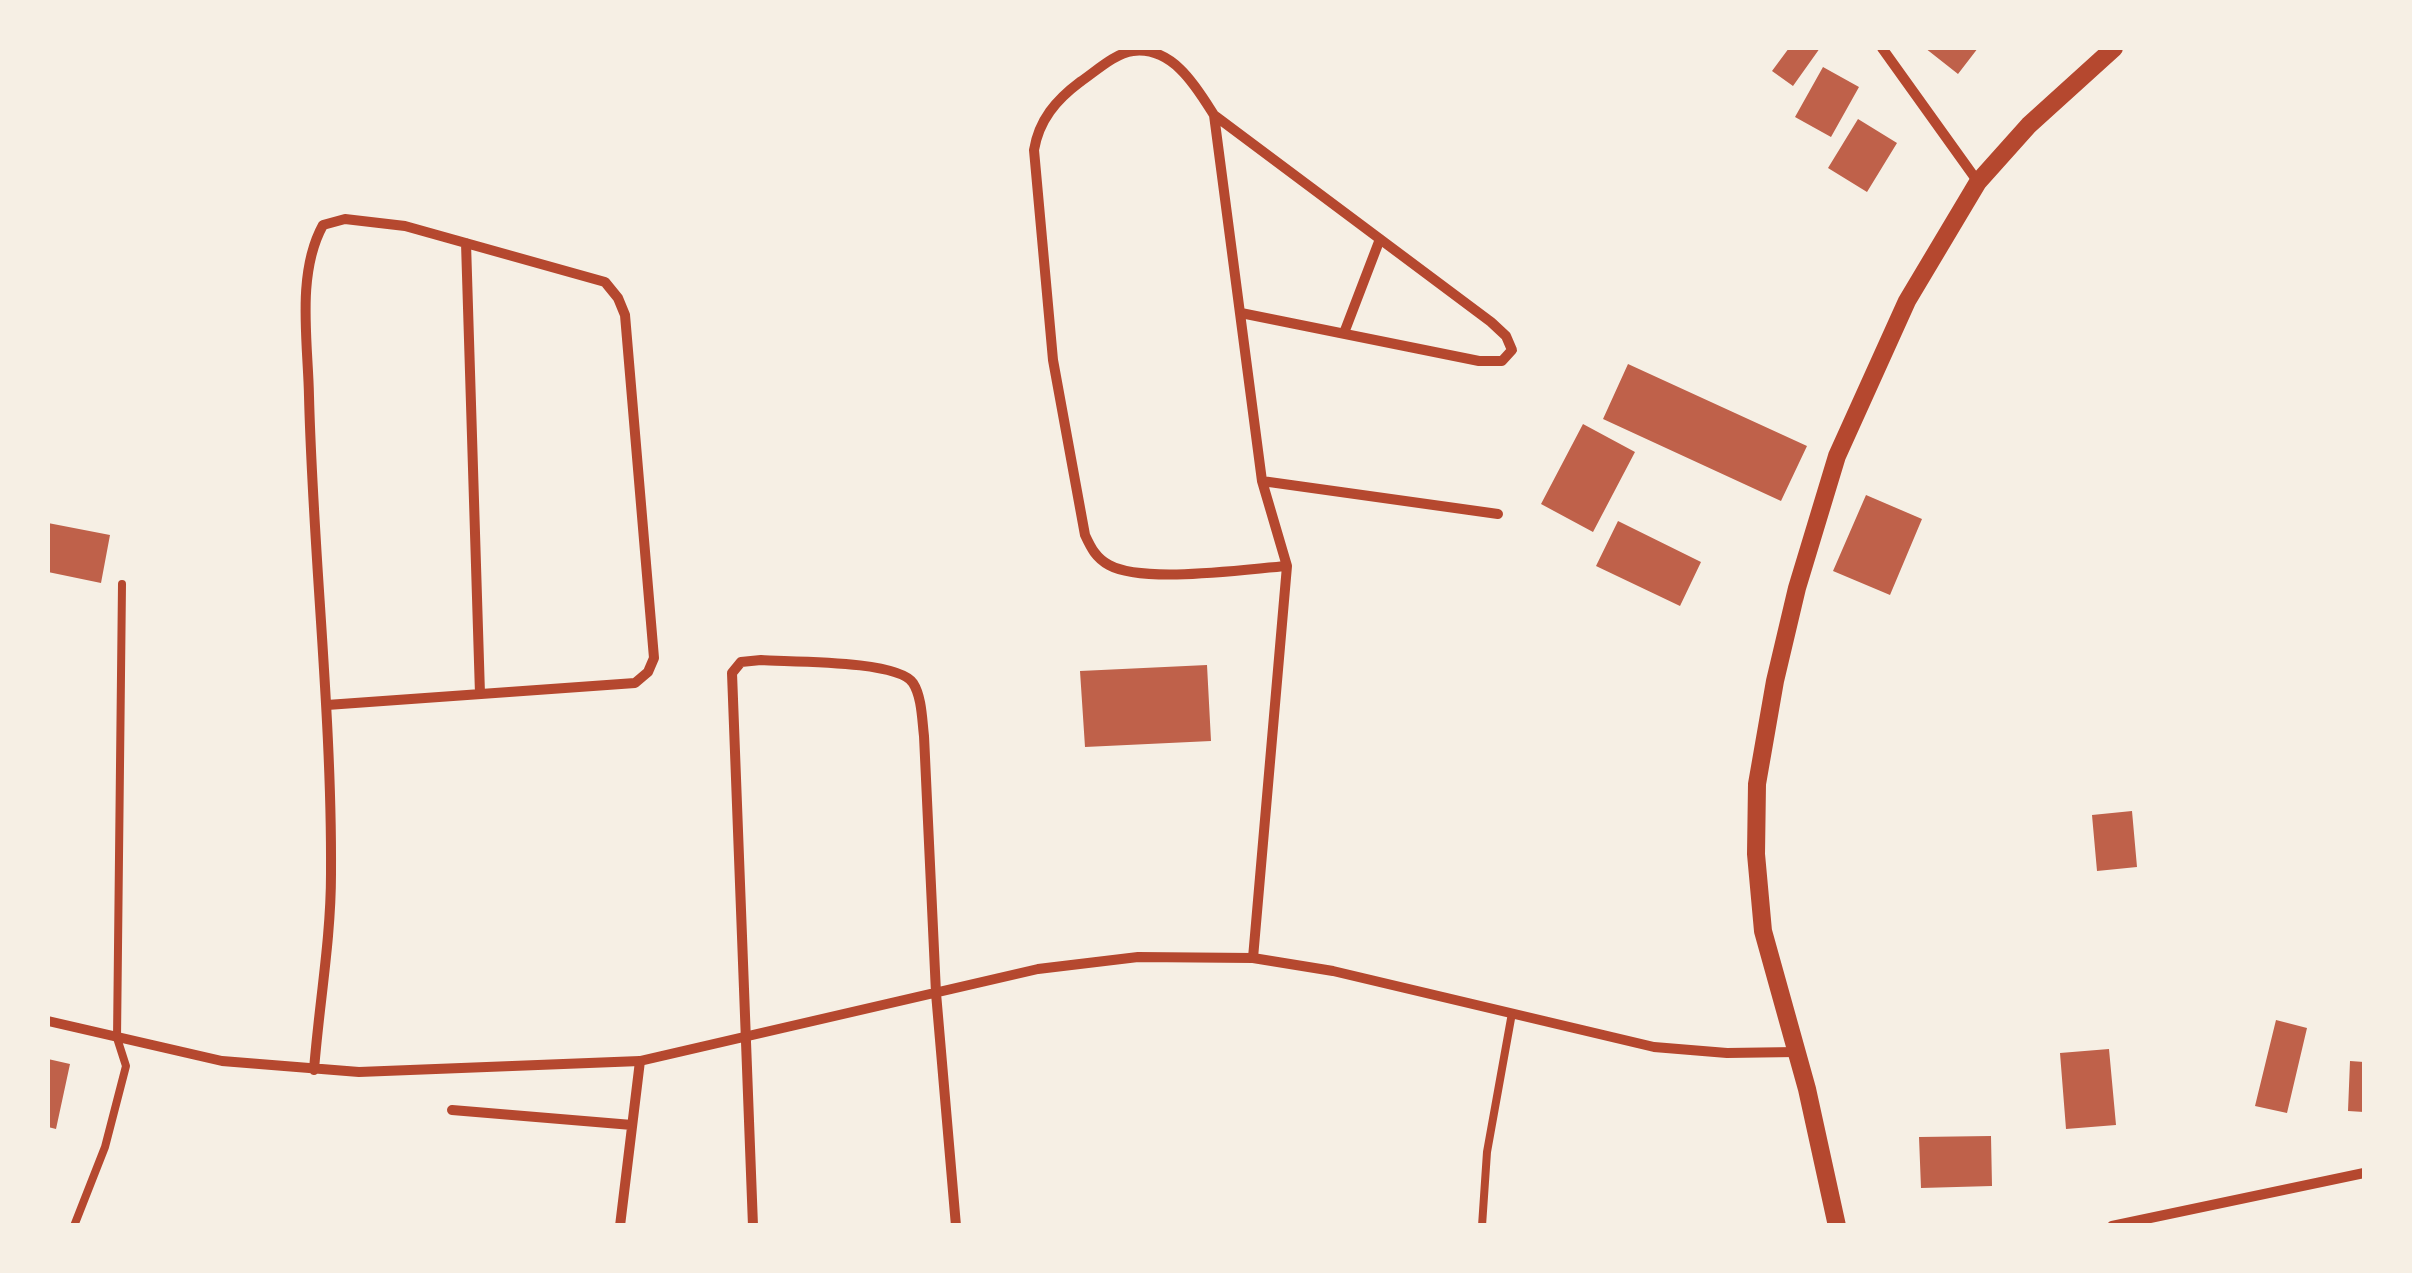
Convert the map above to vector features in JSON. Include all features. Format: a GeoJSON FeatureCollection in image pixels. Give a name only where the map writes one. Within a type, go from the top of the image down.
{"type":"FeatureCollection","features":[{"type":"Feature","properties":{"kind":"street"},"geometry":{"type":"LineString","coordinates":[[1882,48],[1978,182]]}},
{"type":"Feature","properties":{"kind":"street"},"geometry":{"type":"LineString","coordinates":[[1241,313],[1479,360],[1502,361],[1512,350],[1506,336],[1492,322],[1214,115],[1191,78],[1174,64],[1132,50],[1066,92],[1048,112],[1037,132],[1034,150],[1053,360],[1085,535],[1094,554],[1125,571],[1182,573],[1287,566]]}},
{"type":"Feature","properties":{"kind":"street"},"geometry":{"type":"LineString","coordinates":[[1837,1226],[1763,931],[1756,854],[1757,784],[1775,682],[1797,588],[1837,456],[1906,301],[1978,182],[2107,50]]}},
{"type":"Feature","properties":{"kind":"street"},"geometry":{"type":"LineString","coordinates":[[1214,115],[1262,481],[1287,566],[1253,958]]}},
{"type":"Feature","properties":{"kind":"street"},"geometry":{"type":"LineString","coordinates":[[314,1070],[331,877],[327,705],[311,492],[307,313],[310,249],[323,225],[345,219],[405,226],[605,282],[625,315],[654,658],[648,672],[634,683],[327,705]]}},
{"type":"Feature","properties":{"kind":"street"},"geometry":{"type":"LineString","coordinates":[[1344,333],[1380,239]]}},
{"type":"Feature","properties":{"kind":"street"},"geometry":{"type":"LineString","coordinates":[[466,243],[480,694]]}},
{"type":"Feature","properties":{"kind":"street"},"geometry":{"type":"LineString","coordinates":[[1262,481],[1498,514]]}},
{"type":"Feature","properties":{"kind":"street"},"geometry":{"type":"LineString","coordinates":[[753,1226],[732,673],[741,662],[886,667],[898,670],[914,684],[924,736],[936,993],[956,1226]]}},
{"type":"Feature","properties":{"kind":"street"},"geometry":{"type":"LineString","coordinates":[[48,1021],[222,1061],[314,1070],[359,1072],[640,1060],[1038,968],[1138,957],[1253,958],[1333,971],[1654,1047],[1727,1053],[1796,1052]]}},
{"type":"Feature","properties":{"kind":"street"},"geometry":{"type":"LineString","coordinates":[[620,1226],[640,1060]]}},
{"type":"Feature","properties":{"kind":"street"},"geometry":{"type":"LineString","coordinates":[[452,1110],[632,1125]]}},
{"type":"Feature","properties":{"kind":"street"},"geometry":{"type":"LineString","coordinates":[[2112,1226],[2364,1173]]}},
{"type":"Feature","properties":{"kind":"lane"},"geometry":{"type":"LineString","coordinates":[[74,1226],[105,1147],[126,1066],[117,1038],[122,584]]}},
{"type":"Feature","properties":{"kind":"lane"},"geometry":{"type":"LineString","coordinates":[[1482,1226],[1487,1152],[1512,1013]]}},
{"type":"Feature","properties":{"kind":"building"},"geometry":{"type":"Polygon","coordinates":[[[1789,48],[1820,48],[1793,86],[1772,71],[1789,48]]]}},
{"type":"Feature","properties":{"kind":"building"},"geometry":{"type":"Polygon","coordinates":[[[1925,48],[1978,48],[1958,74],[1925,48]]]}},
{"type":"Feature","properties":{"kind":"building"},"geometry":{"type":"Polygon","coordinates":[[[1823,67],[1859,87],[1831,137],[1795,117],[1823,67]]]}},
{"type":"Feature","properties":{"kind":"building"},"geometry":{"type":"Polygon","coordinates":[[[1858,119],[1897,143],[1867,192],[1828,168],[1858,119]]]}},
{"type":"Feature","properties":{"kind":"building"},"geometry":{"type":"Polygon","coordinates":[[[1628,364],[1807,446],[1781,501],[1603,419],[1628,364]]]}},
{"type":"Feature","properties":{"kind":"building"},"geometry":{"type":"Polygon","coordinates":[[[1583,424],[1635,452],[1593,532],[1541,504],[1583,424]]]}},
{"type":"Feature","properties":{"kind":"building"},"geometry":{"type":"Polygon","coordinates":[[[1866,495],[1922,519],[1890,595],[1833,571],[1866,495]]]}},
{"type":"Feature","properties":{"kind":"building"},"geometry":{"type":"Polygon","coordinates":[[[1618,521],[1701,562],[1680,606],[1596,566],[1618,521]]]}},
{"type":"Feature","properties":{"kind":"building"},"geometry":{"type":"Polygon","coordinates":[[[48,523],[110,535],[101,583],[48,572],[48,523]]]}},
{"type":"Feature","properties":{"kind":"building"},"geometry":{"type":"Polygon","coordinates":[[[1207,665],[1211,741],[1085,747],[1080,671],[1207,665]]]}},
{"type":"Feature","properties":{"kind":"building"},"geometry":{"type":"Polygon","coordinates":[[[2132,811],[2137,867],[2097,871],[2092,815],[2132,811]]]}},
{"type":"Feature","properties":{"kind":"building"},"geometry":{"type":"Polygon","coordinates":[[[2276,1020],[2307,1028],[2287,1113],[2255,1106],[2276,1020]]]}},
{"type":"Feature","properties":{"kind":"building"},"geometry":{"type":"Polygon","coordinates":[[[2109,1049],[2116,1125],[2066,1129],[2060,1053],[2109,1049]]]}},
{"type":"Feature","properties":{"kind":"building"},"geometry":{"type":"Polygon","coordinates":[[[48,1059],[70,1064],[56,1129],[48,1127],[48,1059]]]}},
{"type":"Feature","properties":{"kind":"building"},"geometry":{"type":"Polygon","coordinates":[[[2350,1061],[2364,1062],[2364,1112],[2348,1111],[2350,1061]]]}},
{"type":"Feature","properties":{"kind":"building"},"geometry":{"type":"Polygon","coordinates":[[[1991,1136],[1992,1186],[1921,1188],[1919,1137],[1991,1136]]]}}]}
